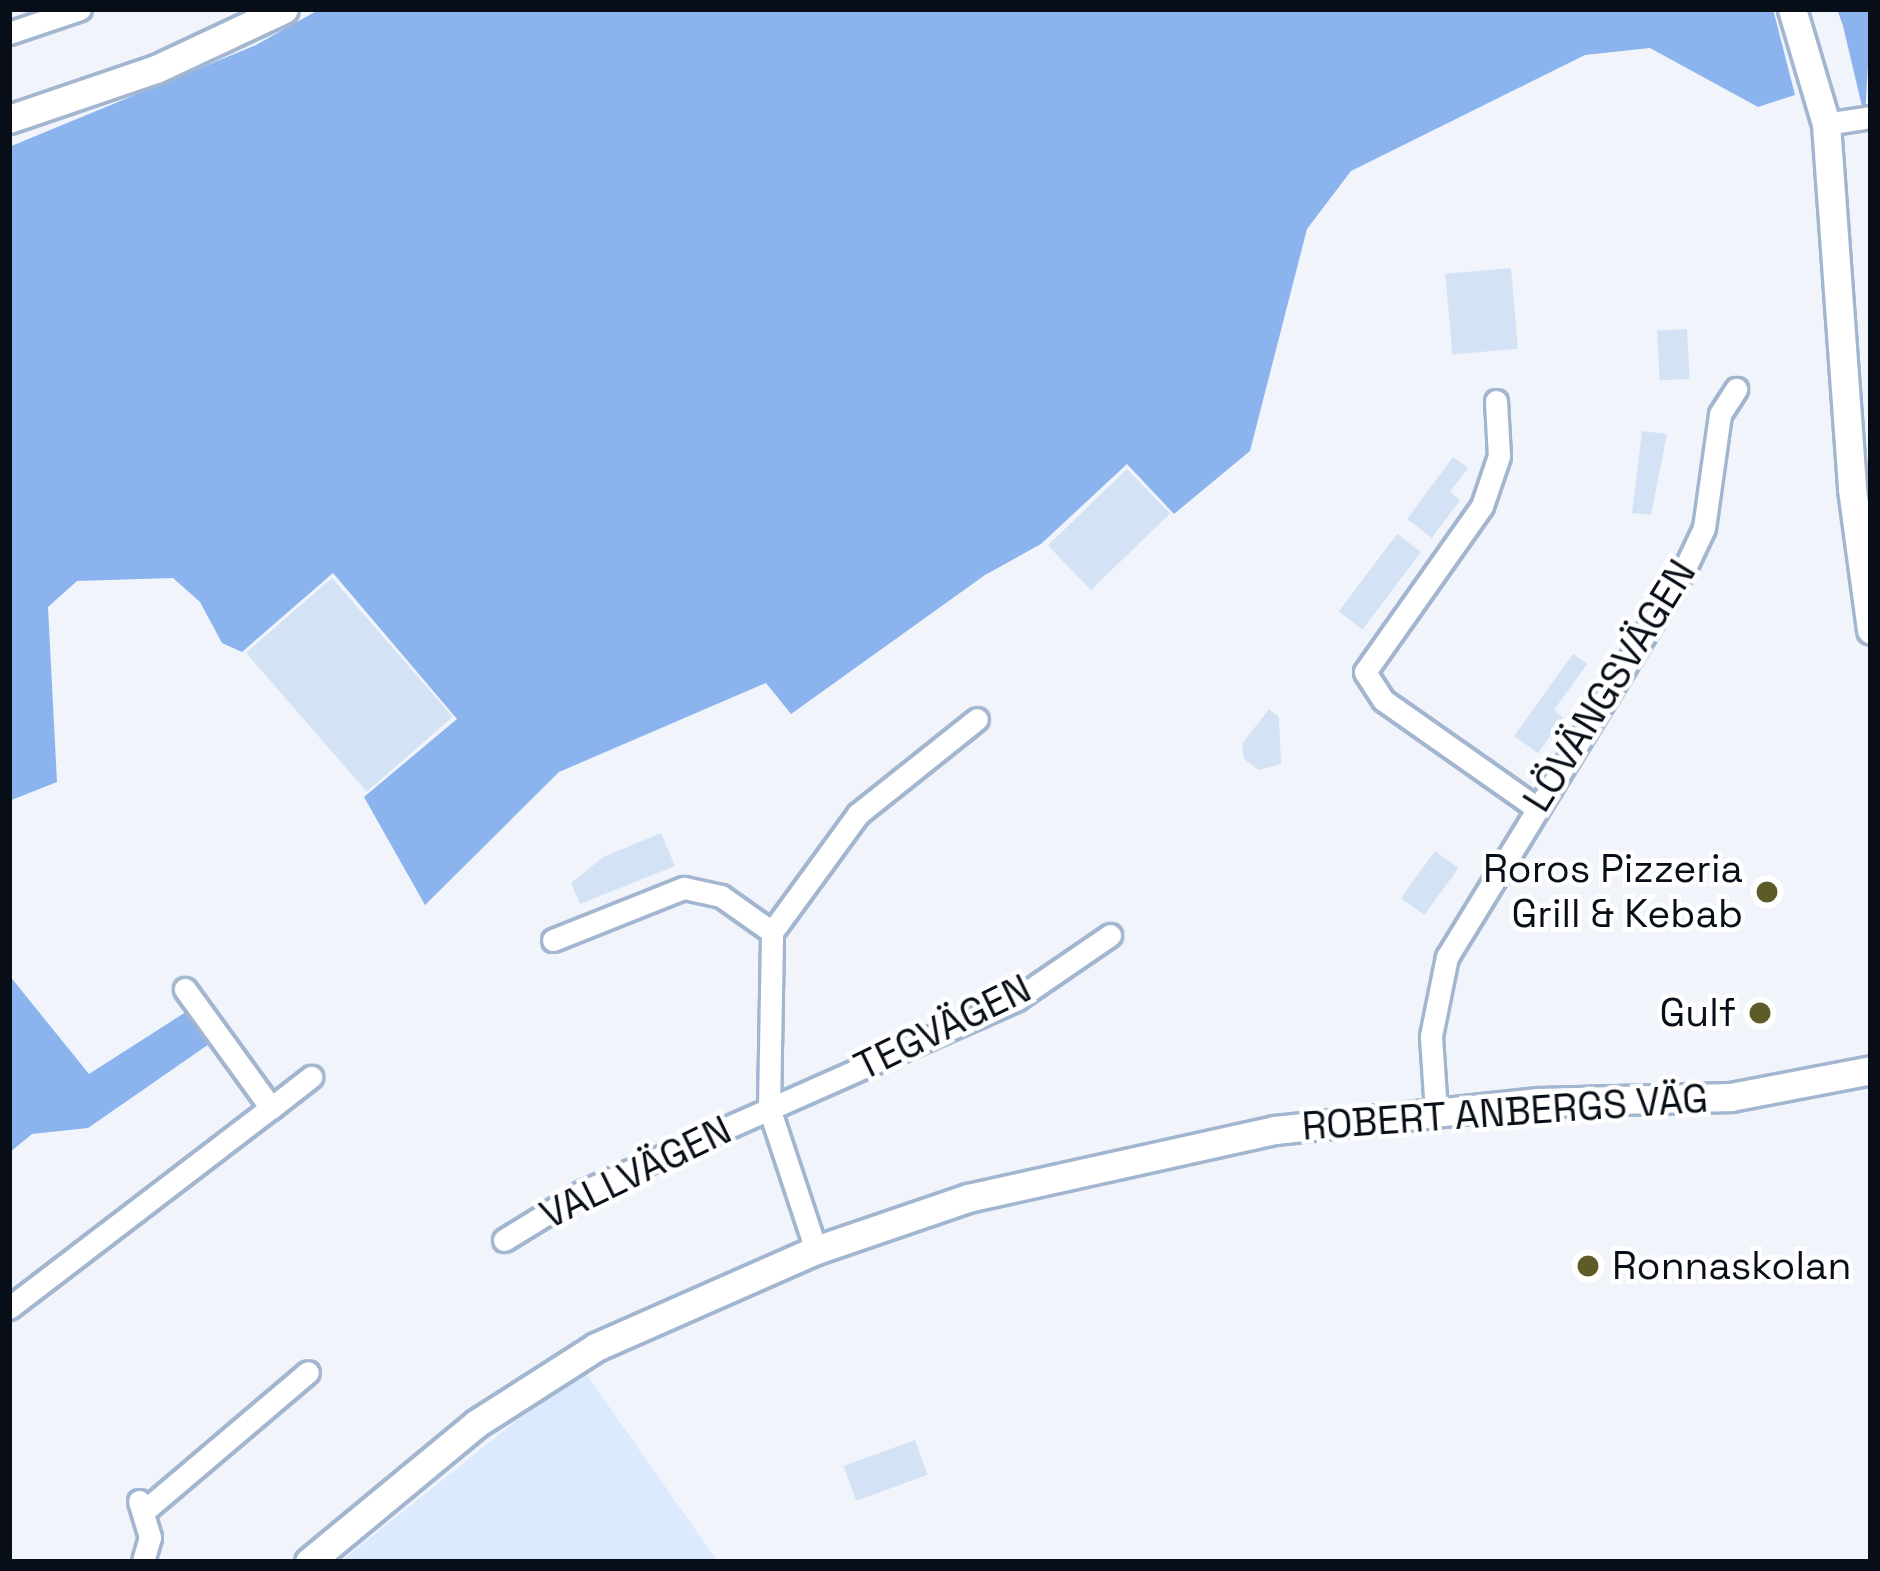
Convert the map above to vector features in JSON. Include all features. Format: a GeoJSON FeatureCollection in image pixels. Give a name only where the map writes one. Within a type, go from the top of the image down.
{"type":"FeatureCollection","features":[{"type":"Feature","properties":{"kind":"street"},"geometry":{"type":"LineString","coordinates":[[9,33],[49,15],[80,9]]}},
{"type":"Feature","properties":{"kind":"street"},"geometry":{"type":"LineString","coordinates":[[9,119],[156,70],[284,9]]}},
{"type":"Feature","properties":{"kind":"street"},"geometry":{"type":"LineString","coordinates":[[1792,9],[1826,124],[1852,489],[1871,630]]}},
{"type":"Feature","properties":{"kind":"street"},"geometry":{"type":"LineString","coordinates":[[1826,124],[1871,117]]}},
{"type":"Feature","properties":{"kind":"street","name":"LÖVÄNGSVÄGEN"},"geometry":{"type":"LineString","coordinates":[[1436,1112],[1434,996],[1472,910],[1685,568],[1704,528],[1720,414],[1736,389]]}},
{"type":"Feature","properties":{"kind":"street"},"geometry":{"type":"LineString","coordinates":[[1496,401],[1499,456],[1483,506],[1365,672],[1383,700],[1535,807]]}},
{"type":"Feature","properties":{"kind":"street"},"geometry":{"type":"LineString","coordinates":[[816,1250],[769,1108],[772,932],[858,814],[977,719]]}},
{"type":"Feature","properties":{"kind":"street"},"geometry":{"type":"LineString","coordinates":[[553,940],[684,888],[721,896],[772,932]]}},
{"type":"Feature","properties":{"kind":"street","name":"TEGVÄGEN"},"geometry":{"type":"LineString","coordinates":[[769,1108],[1017,999],[1110,934]]}},
{"type":"Feature","properties":{"kind":"street"},"geometry":{"type":"LineString","coordinates":[[185,989],[271,1108]]}},
{"type":"Feature","properties":{"kind":"street","name":"ROBERT ANBERGS VÄG"},"geometry":{"type":"LineString","coordinates":[[309,1562],[527,1388],[659,1316],[816,1250],[1055,1173],[1275,1130],[1436,1112],[1731,1097],[1871,1070]]}},
{"type":"Feature","properties":{"kind":"street"},"geometry":{"type":"LineString","coordinates":[[9,1308],[311,1077]]}},
{"type":"Feature","properties":{"kind":"street","name":"VALLVÄGEN"},"geometry":{"type":"LineString","coordinates":[[504,1240],[582,1192],[769,1108]]}},
{"type":"Feature","properties":{"kind":"street"},"geometry":{"type":"LineString","coordinates":[[143,1562],[150,1537],[141,1507],[308,1372]]}},
{"type":"Feature","properties":{"kind":"shaded area"},"geometry":{"type":"Polygon","coordinates":[[[320,9],[1773,9],[1795,95],[1758,107],[1650,48],[1585,55],[1351,171],[1307,229],[1250,451],[1174,514],[1127,464],[1041,544],[985,575],[791,714],[766,683],[559,772],[425,905],[364,797],[457,719],[333,573],[242,652],[222,643],[200,602],[173,578],[77,581],[48,607],[57,782],[9,801],[9,147],[256,45],[320,9]]]}},
{"type":"Feature","properties":{"kind":"shaded area"},"geometry":{"type":"Polygon","coordinates":[[[1837,9],[1871,9],[1865,119],[1843,26],[1837,9]]]}},
{"type":"Feature","properties":{"kind":"shaded area"},"geometry":{"type":"Polygon","coordinates":[[[1511,268],[1518,349],[1452,354],[1445,274],[1511,268]]]}},
{"type":"Feature","properties":{"kind":"shaded area"},"geometry":{"type":"Polygon","coordinates":[[[1687,329],[1690,379],[1660,381],[1657,331],[1687,329]]]}},
{"type":"Feature","properties":{"kind":"shaded area"},"geometry":{"type":"Polygon","coordinates":[[[1642,431],[1667,434],[1651,515],[1632,513],[1642,431]]]}},
{"type":"Feature","properties":{"kind":"shaded area"},"geometry":{"type":"Polygon","coordinates":[[[1453,457],[1468,468],[1450,492],[1460,500],[1432,538],[1407,519],[1453,457]]]}},
{"type":"Feature","properties":{"kind":"shaded area"},"geometry":{"type":"Polygon","coordinates":[[[1127,469],[1170,514],[1091,590],[1048,545],[1127,469]]]}},
{"type":"Feature","properties":{"kind":"shaded area"},"geometry":{"type":"Polygon","coordinates":[[[1397,534],[1421,552],[1363,630],[1339,611],[1397,534]]]}},
{"type":"Feature","properties":{"kind":"shaded area"},"geometry":{"type":"Polygon","coordinates":[[[332,578],[453,717],[367,792],[246,653],[332,578]]]}},
{"type":"Feature","properties":{"kind":"shaded area"},"geometry":{"type":"Polygon","coordinates":[[[1573,654],[1587,664],[1554,710],[1563,718],[1538,753],[1514,736],[1573,654]]]}},
{"type":"Feature","properties":{"kind":"shaded area"},"geometry":{"type":"Polygon","coordinates":[[[1269,709],[1279,717],[1281,764],[1259,770],[1244,759],[1242,744],[1269,709]]]}},
{"type":"Feature","properties":{"kind":"shaded area"},"geometry":{"type":"Polygon","coordinates":[[[661,833],[675,866],[580,904],[571,883],[603,857],[661,833]]]}},
{"type":"Feature","properties":{"kind":"shaded area"},"geometry":{"type":"Polygon","coordinates":[[[1435,851],[1458,868],[1424,915],[1401,898],[1435,851]]]}},
{"type":"Feature","properties":{"kind":"shaded area"},"geometry":{"type":"Polygon","coordinates":[[[9,975],[89,1074],[189,1010],[212,1042],[88,1128],[32,1134],[9,1153],[9,975]]]}},
{"type":"Feature","properties":{"kind":"shaded area"},"geometry":{"type":"Polygon","coordinates":[[[582,1368],[718,1562],[340,1562],[582,1368]]]}},
{"type":"Feature","properties":{"kind":"shaded area"},"geometry":{"type":"Polygon","coordinates":[[[915,1440],[928,1475],[856,1501],[844,1466],[915,1440]]]}},
{"type":"Feature","properties":{"kind":"place","name":"Roros Pizzeria Grill & Kebab"},"geometry":{"type":"Point","coordinates":[1767,892]}},
{"type":"Feature","properties":{"kind":"place","name":"Gulf"},"geometry":{"type":"Point","coordinates":[1760,1013]}},
{"type":"Feature","properties":{"kind":"place","name":"Ronnaskolan"},"geometry":{"type":"Point","coordinates":[1588,1266]}}]}
